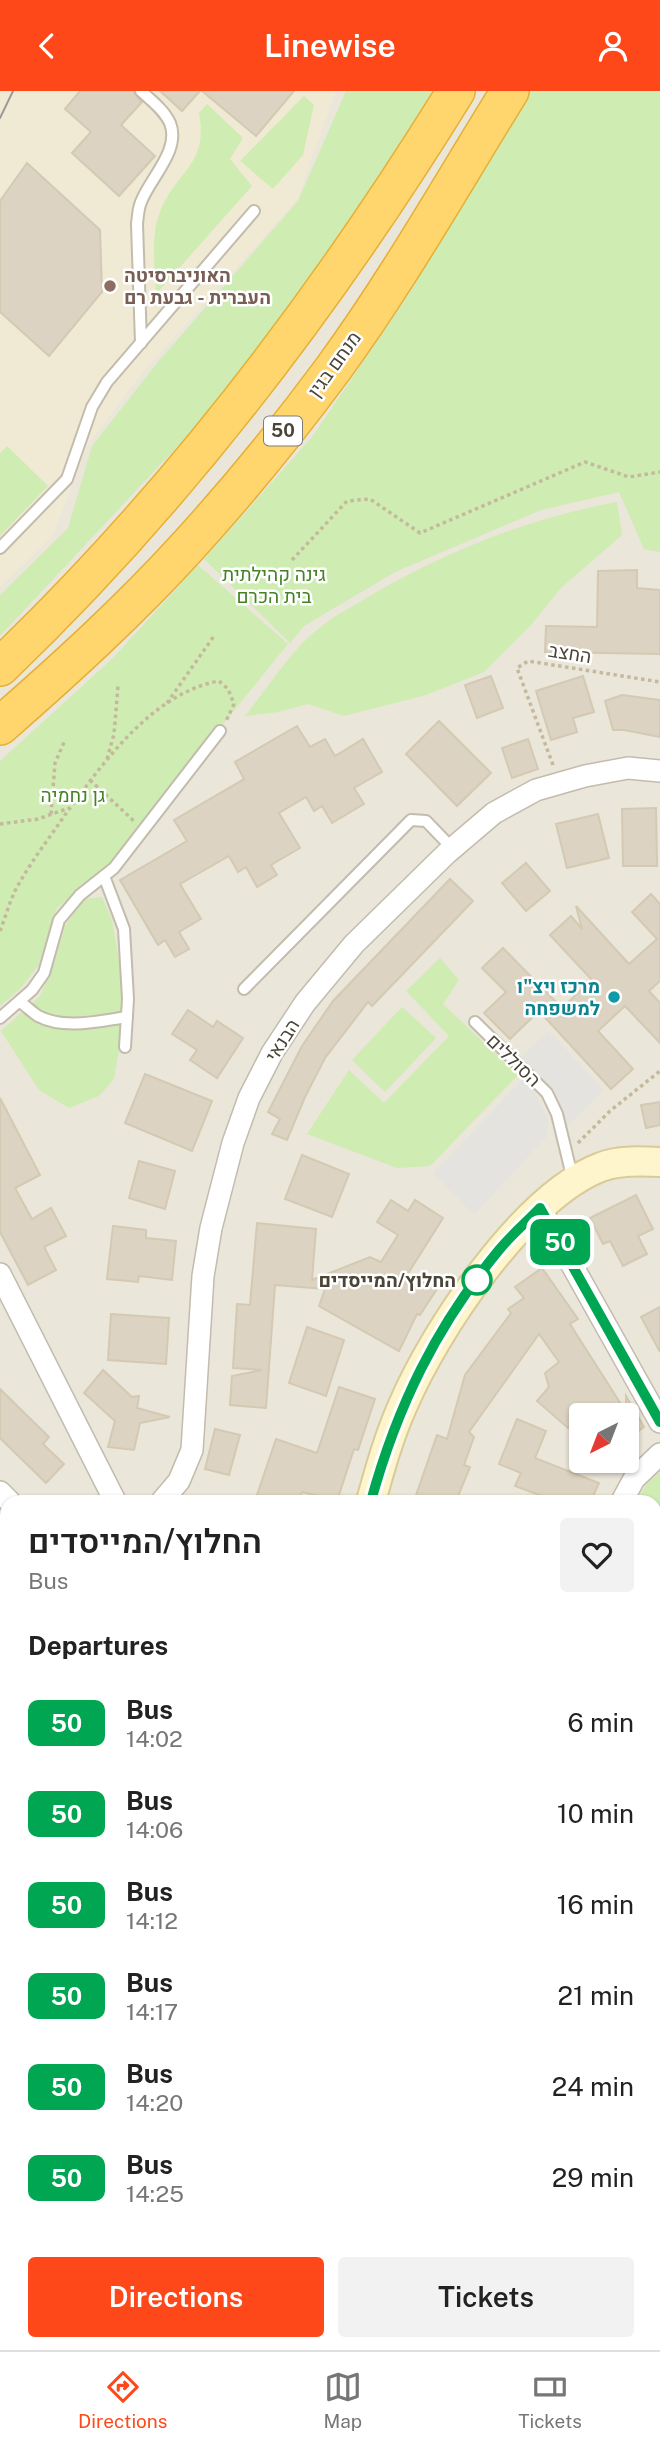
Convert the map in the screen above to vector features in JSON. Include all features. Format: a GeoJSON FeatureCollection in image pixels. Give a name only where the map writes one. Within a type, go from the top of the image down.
{"type":"FeatureCollection","features":[{"type":"Feature","properties":{"kind":"highway","name":"50"},"geometry":{"type":"LineString","coordinates":[[0,667],[80,586],[214,436],[292,334],[427,139],[456,91]]}},
{"type":"Feature","properties":{"kind":"highway","name":"מנחם בגין"},"geometry":{"type":"LineString","coordinates":[[0,726],[116,619],[187,547],[236,491],[333,369],[379,302],[510,91]]}},
{"type":"Feature","properties":{"kind":"street","name":"הבנאי"},"geometry":{"type":"LineString","coordinates":[[167,1495],[180,1481],[192,1450],[203,1276],[224,1177],[249,1098],[272,1052],[305,1003],[354,944],[494,813],[536,790],[560,783],[628,768],[660,771]]}},
{"type":"Feature","properties":{"kind":"street"},"geometry":{"type":"LineString","coordinates":[[372,1495],[402,1406],[439,1334],[499,1250],[540,1208],[573,1180],[604,1165],[660,1162]]}},
{"type":"Feature","properties":{"kind":"street"},"geometry":{"type":"LineString","coordinates":[[540,1208],[660,1422]]}},
{"type":"Feature","properties":{"kind":"street"},"geometry":{"type":"LineString","coordinates":[[0,1274],[112,1495]]}},
{"type":"Feature","properties":{"kind":"street"},"geometry":{"type":"LineString","coordinates":[[625,1495],[634,1479],[660,1454]]}},
{"type":"Feature","properties":{"kind":"lane"},"geometry":{"type":"LineString","coordinates":[[141,91],[160,108],[174,137],[169,152],[140,205],[137,223],[141,343]]}},
{"type":"Feature","properties":{"kind":"lane"},"geometry":{"type":"LineString","coordinates":[[0,548],[67,479],[92,407],[107,382],[254,211]]}},
{"type":"Feature","properties":{"kind":"lane"},"geometry":{"type":"LineString","coordinates":[[0,1018],[32,991],[44,973],[59,920],[80,895],[114,868],[220,731]]}},
{"type":"Feature","properties":{"kind":"lane"},"geometry":{"type":"LineString","coordinates":[[244,989],[411,820],[426,821],[453,849]]}},
{"type":"Feature","properties":{"kind":"lane"},"geometry":{"type":"LineString","coordinates":[[104,876],[124,929],[128,999],[125,1047]]}},
{"type":"Feature","properties":{"kind":"lane"},"geometry":{"type":"LineString","coordinates":[[20,1002],[38,1016],[59,1022],[85,1024],[127,1017]]}},
{"type":"Feature","properties":{"kind":"lane","name":"הסוללים"},"geometry":{"type":"LineString","coordinates":[[475,1022],[547,1093],[557,1114],[573,1180]]}},
{"type":"Feature","properties":{"kind":"path"},"geometry":{"type":"LineString","coordinates":[[292,560],[347,501],[370,499],[420,533],[585,462],[629,477],[660,472]]}},
{"type":"Feature","properties":{"kind":"path"},"geometry":{"type":"LineString","coordinates":[[166,706],[214,636]]}},
{"type":"Feature","properties":{"kind":"path","name":"החצב"},"geometry":{"type":"LineString","coordinates":[[560,783],[516,668],[528,661],[660,681]]}},
{"type":"Feature","properties":{"kind":"path"},"geometry":{"type":"LineString","coordinates":[[0,931],[15,892],[41,849],[90,780],[142,723],[183,694],[204,684],[219,681],[228,689],[234,704],[220,731]]}},
{"type":"Feature","properties":{"kind":"path"},"geometry":{"type":"LineString","coordinates":[[106,761],[114,734],[118,685]]}},
{"type":"Feature","properties":{"kind":"path"},"geometry":{"type":"LineString","coordinates":[[51,814],[55,763],[65,740]]}},
{"type":"Feature","properties":{"kind":"path"},"geometry":{"type":"LineString","coordinates":[[90,780],[144,830]]}},
{"type":"Feature","properties":{"kind":"path"},"geometry":{"type":"LineString","coordinates":[[0,824],[38,819],[71,807]]}},
{"type":"Feature","properties":{"kind":"shaded area"},"geometry":{"type":"Polygon","coordinates":[[[0,91],[660,91],[660,1495],[0,1495],[0,91]]]}},
{"type":"Feature","properties":{"kind":"shaded area","name":"האוניברסיטה העברית - גבעת רם"},"geometry":{"type":"Polygon","coordinates":[[[0,91],[336,91],[297,200],[143,372],[87,446],[53,536],[0,587],[0,91]]]}},
{"type":"Feature","properties":{"kind":"shaded area"},"geometry":{"type":"Polygon","coordinates":[[[549,1031],[603,1090],[566,1128],[555,1090],[520,1058],[549,1031]]]}},
{"type":"Feature","properties":{"kind":"shaded area"},"geometry":{"type":"Polygon","coordinates":[[[523,1079],[535,1093],[548,1119],[547,1136],[474,1215],[433,1173],[523,1079]]]}},
{"type":"Feature","properties":{"kind":"green space"},"geometry":{"type":"Polygon","coordinates":[[[346,91],[432,91],[360,212],[306,292],[202,420],[0,636],[0,595],[68,528],[92,446],[158,362],[298,201],[346,91]]]}},
{"type":"Feature","properties":{"kind":"green space","name":"גינה קהילתית בית הכרם"},"geometry":{"type":"Polygon","coordinates":[[[529,91],[660,91],[660,552],[644,549],[619,492],[541,510],[395,572],[304,626],[290,643],[204,559],[312,437],[407,297],[529,91]]]}},
{"type":"Feature","properties":{"kind":"green space"},"geometry":{"type":"Polygon","coordinates":[[[304,96],[314,105],[303,155],[273,189],[240,161],[304,96]]]}},
{"type":"Feature","properties":{"kind":"green space"},"geometry":{"type":"Polygon","coordinates":[[[207,104],[243,138],[230,159],[252,186],[156,294],[154,252],[157,221],[174,186],[195,157],[201,131],[199,113],[207,104]]]}},
{"type":"Feature","properties":{"kind":"green space"},"geometry":{"type":"Polygon","coordinates":[[[7,446],[48,486],[0,536],[0,453],[7,446]]]}},
{"type":"Feature","properties":{"kind":"green space"},"geometry":{"type":"Polygon","coordinates":[[[617,502],[622,535],[561,588],[531,625],[484,672],[426,695],[344,716],[308,704],[278,712],[245,716],[282,667],[314,632],[392,583],[454,553],[518,528],[617,502]]]}},
{"type":"Feature","properties":{"kind":"green space","name":"גן נחמיה"},"geometry":{"type":"Polygon","coordinates":[[[198,565],[288,644],[111,862],[57,908],[38,966],[20,989],[0,1006],[0,761],[113,658],[198,565]]]}},
{"type":"Feature","properties":{"kind":"green space"},"geometry":{"type":"Polygon","coordinates":[[[102,897],[112,920],[125,997],[122,1032],[114,1079],[99,1096],[69,1108],[39,1090],[1,1031],[40,996],[54,964],[65,926],[83,899],[102,897]]]}},
{"type":"Feature","properties":{"kind":"green space"},"geometry":{"type":"Polygon","coordinates":[[[440,958],[459,980],[443,1004],[518,1075],[430,1166],[397,1168],[307,1134],[349,1070],[384,1103],[449,1036],[406,991],[440,958]]]}},
{"type":"Feature","properties":{"kind":"green space"},"geometry":{"type":"Polygon","coordinates":[[[402,1007],[436,1038],[385,1092],[352,1060],[402,1007]]]}},
{"type":"Feature","properties":{"kind":"green space"},"geometry":{"type":"Polygon","coordinates":[[[660,1471],[660,1495],[640,1495],[660,1471]]]}},
{"type":"Feature","properties":{"kind":"building"},"geometry":{"type":"Polygon","coordinates":[[[80,91],[133,91],[142,102],[121,125],[155,156],[119,196],[72,153],[91,132],[65,109],[80,91]]]}},
{"type":"Feature","properties":{"kind":"building"},"geometry":{"type":"Polygon","coordinates":[[[160,91],[200,91],[182,111],[160,91]]]}},
{"type":"Feature","properties":{"kind":"building"},"geometry":{"type":"Polygon","coordinates":[[[202,91],[294,91],[256,136],[202,91]]]}},
{"type":"Feature","properties":{"kind":"building"},"geometry":{"type":"Polygon","coordinates":[[[27,163],[100,230],[102,292],[49,356],[0,312],[0,201],[27,163]]]}},
{"type":"Feature","properties":{"kind":"building"},"geometry":{"type":"Polygon","coordinates":[[[637,570],[637,588],[660,590],[660,654],[545,652],[546,626],[597,627],[598,571],[637,570]]]}},
{"type":"Feature","properties":{"kind":"building"},"geometry":{"type":"Polygon","coordinates":[[[491,676],[503,708],[477,718],[465,685],[491,676]]]}},
{"type":"Feature","properties":{"kind":"building"},"geometry":{"type":"Polygon","coordinates":[[[583,676],[594,712],[573,718],[577,732],[551,740],[536,691],[583,676]]]}},
{"type":"Feature","properties":{"kind":"building"},"geometry":{"type":"Polygon","coordinates":[[[622,695],[660,700],[660,737],[613,730],[605,701],[622,695]]]}},
{"type":"Feature","properties":{"kind":"building"},"geometry":{"type":"Polygon","coordinates":[[[439,721],[491,773],[457,806],[406,754],[439,721]]]}},
{"type":"Feature","properties":{"kind":"building"},"geometry":{"type":"Polygon","coordinates":[[[297,726],[310,747],[325,739],[335,756],[363,739],[382,772],[354,788],[364,804],[332,823],[322,806],[314,811],[306,797],[279,813],[300,848],[271,865],[277,875],[257,887],[246,867],[238,872],[229,856],[180,884],[201,919],[179,932],[189,949],[175,957],[165,940],[158,945],[120,880],[187,841],[174,820],[244,779],[235,762],[297,726]]]}},
{"type":"Feature","properties":{"kind":"building"},"geometry":{"type":"Polygon","coordinates":[[[528,739],[538,769],[512,778],[502,748],[528,739]]]}},
{"type":"Feature","properties":{"kind":"building"},"geometry":{"type":"Polygon","coordinates":[[[656,808],[657,866],[623,866],[622,809],[656,808]]]}},
{"type":"Feature","properties":{"kind":"building"},"geometry":{"type":"Polygon","coordinates":[[[598,814],[609,858],[567,868],[556,824],[598,814]]]}},
{"type":"Feature","properties":{"kind":"building"},"geometry":{"type":"Polygon","coordinates":[[[526,863],[550,891],[526,911],[502,883],[526,863]]]}},
{"type":"Feature","properties":{"kind":"building"},"geometry":{"type":"Polygon","coordinates":[[[450,879],[473,901],[372,1006],[368,1002],[325,1058],[287,1140],[272,1134],[280,1119],[268,1112],[302,1046],[333,1001],[450,879]]]}},
{"type":"Feature","properties":{"kind":"building","name":"מרכז ויצ\"ו למשפחה"},"geometry":{"type":"Polygon","coordinates":[[[651,894],[660,904],[660,981],[649,991],[660,1003],[660,1043],[625,1006],[598,1031],[633,1069],[611,1089],[539,1011],[510,1039],[484,1013],[506,992],[482,968],[503,948],[562,1008],[592,980],[550,935],[571,916],[582,929],[576,906],[629,964],[657,939],[632,912],[651,894]]]}},
{"type":"Feature","properties":{"kind":"building"},"geometry":{"type":"Polygon","coordinates":[[[188,1010],[213,1027],[217,1021],[243,1038],[217,1078],[190,1060],[197,1050],[172,1034],[188,1010]]]}},
{"type":"Feature","properties":{"kind":"building"},"geometry":{"type":"Polygon","coordinates":[[[145,1074],[212,1101],[192,1151],[125,1123],[145,1074]]]}},
{"type":"Feature","properties":{"kind":"building"},"geometry":{"type":"Polygon","coordinates":[[[0,1098],[40,1175],[15,1188],[32,1219],[51,1208],[66,1236],[44,1247],[56,1270],[28,1285],[0,1232],[0,1098]]]}},
{"type":"Feature","properties":{"kind":"building"},"geometry":{"type":"Polygon","coordinates":[[[660,1102],[660,1125],[646,1128],[641,1105],[660,1102]]]}},
{"type":"Feature","properties":{"kind":"building"},"geometry":{"type":"Polygon","coordinates":[[[302,1155],[349,1174],[332,1217],[285,1199],[302,1155]]]}},
{"type":"Feature","properties":{"kind":"building"},"geometry":{"type":"Polygon","coordinates":[[[139,1161],[175,1171],[165,1209],[129,1198],[139,1161]]]}},
{"type":"Feature","properties":{"kind":"building"},"geometry":{"type":"Polygon","coordinates":[[[636,1195],[653,1229],[638,1236],[647,1254],[623,1266],[610,1241],[603,1244],[590,1218],[636,1195]]]}},
{"type":"Feature","properties":{"kind":"building"},"geometry":{"type":"Polygon","coordinates":[[[391,1200],[408,1211],[415,1200],[443,1218],[407,1275],[437,1289],[420,1315],[417,1314],[399,1351],[319,1306],[325,1289],[275,1285],[266,1408],[230,1405],[232,1376],[262,1370],[233,1368],[237,1304],[250,1305],[257,1223],[316,1229],[312,1280],[370,1257],[381,1262],[398,1235],[377,1222],[391,1200]]]}},
{"type":"Feature","properties":{"kind":"building"},"geometry":{"type":"Polygon","coordinates":[[[113,1226],[146,1230],[146,1238],[176,1241],[172,1280],[139,1276],[138,1282],[107,1279],[113,1226]]]}},
{"type":"Feature","properties":{"kind":"building"},"geometry":{"type":"Polygon","coordinates":[[[542,1268],[578,1319],[570,1324],[620,1403],[569,1403],[568,1428],[537,1401],[549,1387],[545,1373],[559,1362],[539,1334],[469,1432],[474,1437],[464,1465],[470,1467],[458,1495],[416,1495],[437,1435],[447,1439],[465,1375],[511,1313],[508,1309],[524,1298],[515,1287],[542,1268]]]}},
{"type":"Feature","properties":{"kind":"building"},"geometry":{"type":"Polygon","coordinates":[[[660,1307],[660,1352],[641,1317],[660,1307]]]}},
{"type":"Feature","properties":{"kind":"building"},"geometry":{"type":"Polygon","coordinates":[[[111,1314],[169,1318],[166,1364],[108,1360],[111,1314]]]}},
{"type":"Feature","properties":{"kind":"building"},"geometry":{"type":"Polygon","coordinates":[[[307,1327],[344,1340],[326,1396],[289,1383],[307,1327]]]}},
{"type":"Feature","properties":{"kind":"building"},"geometry":{"type":"Polygon","coordinates":[[[103,1370],[132,1397],[139,1396],[137,1408],[170,1417],[140,1423],[134,1450],[108,1447],[115,1421],[84,1393],[103,1370]]]}},
{"type":"Feature","properties":{"kind":"building"},"geometry":{"type":"Polygon","coordinates":[[[339,1387],[375,1399],[339,1495],[302,1492],[301,1495],[257,1495],[276,1439],[317,1453],[339,1387]]]}},
{"type":"Feature","properties":{"kind":"building"},"geometry":{"type":"Polygon","coordinates":[[[0,1389],[49,1437],[43,1444],[64,1464],[46,1483],[0,1438],[0,1389]]]}},
{"type":"Feature","properties":{"kind":"building"},"geometry":{"type":"Polygon","coordinates":[[[517,1419],[546,1431],[535,1458],[599,1483],[594,1495],[539,1495],[515,1486],[521,1473],[499,1464],[517,1419]]]}},
{"type":"Feature","properties":{"kind":"building"},"geometry":{"type":"Polygon","coordinates":[[[215,1429],[240,1435],[229,1475],[205,1469],[215,1429]]]}},
{"type":"Feature","properties":{"kind":"tram line"},"geometry":{"type":"LineString","coordinates":[[0,118],[13,91]]}},
{"type":"Feature","properties":{"kind":"bus line","name":"50"},"geometry":{"type":"LineString","coordinates":[[373,1495],[402,1406],[439,1334],[499,1250],[540,1208],[660,1422]]}},
{"type":"Feature","properties":{"kind":"place","name":"האוניברסיטה העברית - גבעת רם"},"geometry":{"type":"Point","coordinates":[110,286]}},
{"type":"Feature","properties":{"kind":"place","name":"מרכז ויצ\"ו למשפחה"},"geometry":{"type":"Point","coordinates":[614,997]}},
{"type":"Feature","properties":{"kind":"place","name":"החלוץ/המייסדים"},"geometry":{"type":"Point","coordinates":[477,1280]}}]}
